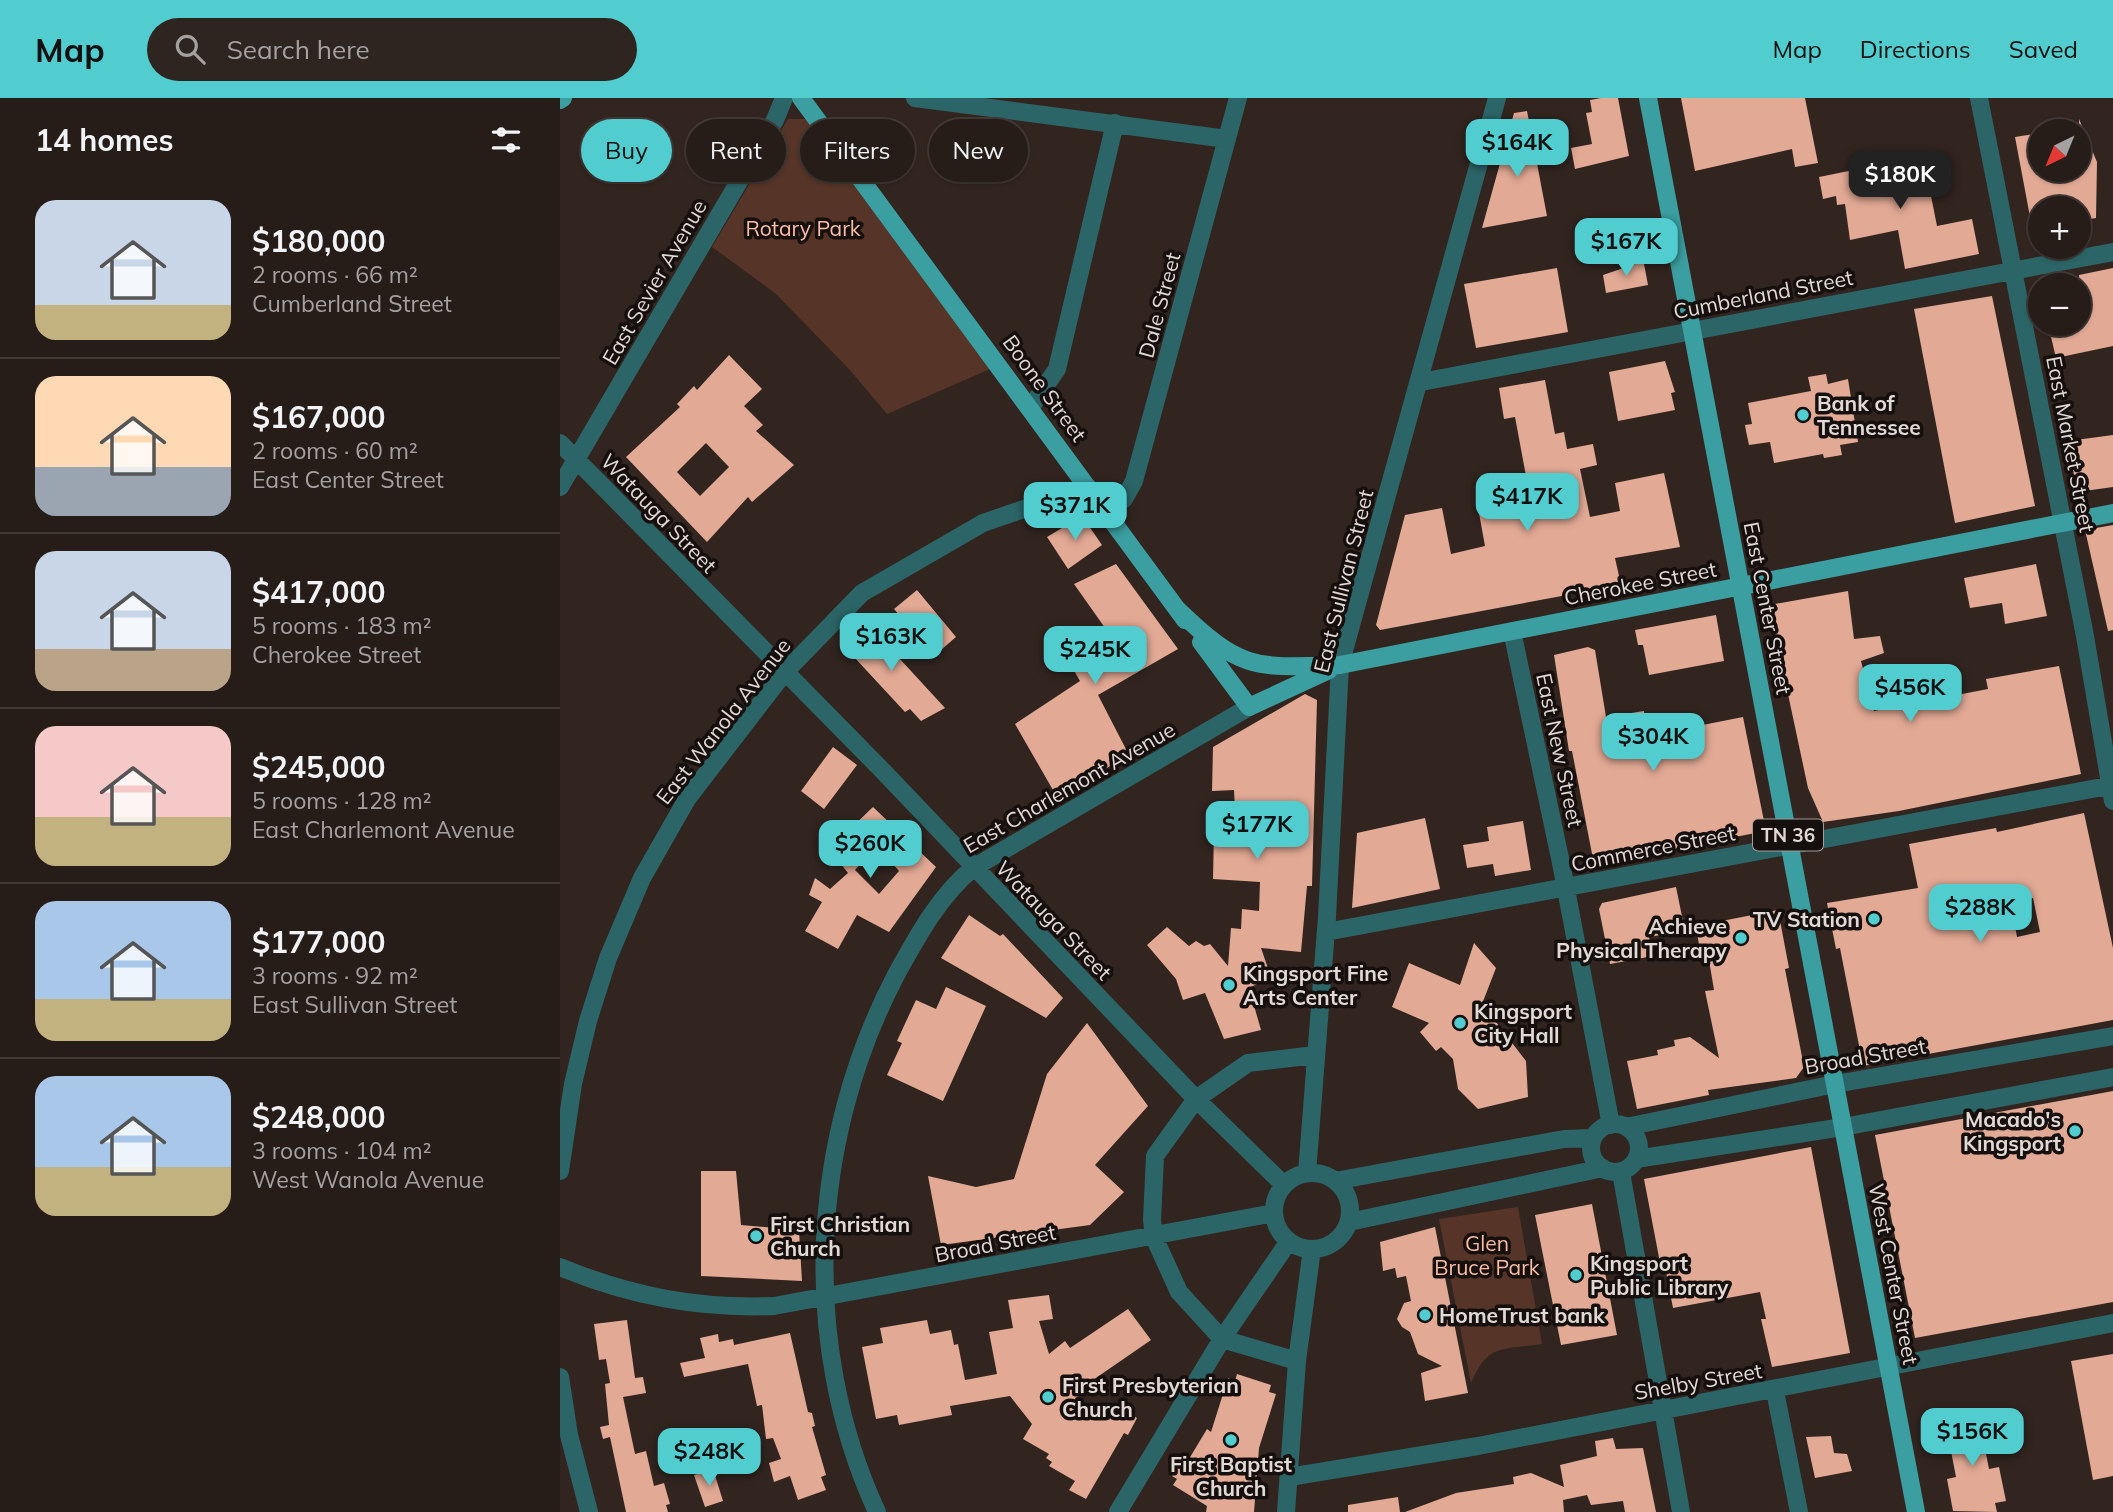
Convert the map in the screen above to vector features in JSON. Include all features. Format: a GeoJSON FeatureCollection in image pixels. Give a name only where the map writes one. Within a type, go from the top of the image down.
{"type":"FeatureCollection","features":[{"type":"Feature","properties":{"kind":"main road","name":"Boone Street"},"geometry":{"type":"LineString","coordinates":[[801,98],[1031,407],[1249,707]]}},
{"type":"Feature","properties":{"kind":"main road","name":"East Center Street"},"geometry":{"type":"LineString","coordinates":[[1648,98],[1843,1127]]}},
{"type":"Feature","properties":{"kind":"main road","name":"Cherokee Street"},"geometry":{"type":"LineString","coordinates":[[1340,665],[2113,513]]}},
{"type":"Feature","properties":{"kind":"main road"},"geometry":{"type":"LineString","coordinates":[[1178,610],[1208,639],[1238,659],[1280,667],[1340,665]]}},
{"type":"Feature","properties":{"kind":"main road","name":"East Charlemont Avenue"},"geometry":{"type":"LineString","coordinates":[[1249,707],[1340,665]]}},
{"type":"Feature","properties":{"kind":"main road","name":"West Center Street"},"geometry":{"type":"LineString","coordinates":[[1843,1127],[1916,1512]]}},
{"type":"Feature","properties":{"kind":"street","name":"East Sevier Avenue"},"geometry":{"type":"LineString","coordinates":[[560,487],[775,120],[784,98]]}},
{"type":"Feature","properties":{"kind":"street"},"geometry":{"type":"LineString","coordinates":[[915,98],[1115,122],[1227,139]]}},
{"type":"Feature","properties":{"kind":"street","name":"Dale Street"},"geometry":{"type":"LineString","coordinates":[[1105,512],[1124,499],[1134,481],[1238,98]]}},
{"type":"Feature","properties":{"kind":"street","name":"East Sullivan Street"},"geometry":{"type":"LineString","coordinates":[[1307,1173],[1326,932],[1340,665],[1421,382],[1497,98]]}},
{"type":"Feature","properties":{"kind":"street","name":"East Market Street"},"geometry":{"type":"LineString","coordinates":[[1979,98],[2063,523],[2112,790]]}},
{"type":"Feature","properties":{"kind":"street"},"geometry":{"type":"LineString","coordinates":[[1031,407],[1057,369],[1115,122]]}},
{"type":"Feature","properties":{"kind":"street","name":"Cumberland Street"},"geometry":{"type":"LineString","coordinates":[[1421,382],[2113,252]]}},
{"type":"Feature","properties":{"kind":"street","name":"Watauga Street"},"geometry":{"type":"LineString","coordinates":[[560,443],[880,768],[1196,1099],[1284,1185]]}},
{"type":"Feature","properties":{"kind":"street","name":"East Wanola Avenue"},"geometry":{"type":"LineString","coordinates":[[560,1171],[573,1084],[588,1021],[608,958],[642,878],[684,802],[785,673],[862,593],[983,523],[1088,487]]}},
{"type":"Feature","properties":{"kind":"street","name":"East New Street"},"geometry":{"type":"LineString","coordinates":[[1512,632],[1619,1126]]}},
{"type":"Feature","properties":{"kind":"street","name":"East Charlemont Avenue"},"geometry":{"type":"LineString","coordinates":[[877,1512],[841,1408],[830,1358],[824,1298],[825,1228],[835,1151],[866,1044],[908,953],[956,882],[973,868],[1249,707]]}},
{"type":"Feature","properties":{"kind":"street","name":"Commerce Street"},"geometry":{"type":"LineString","coordinates":[[1326,932],[1790,845],[2112,790]]}},
{"type":"Feature","properties":{"kind":"street","name":"Broad Street"},"geometry":{"type":"LineString","coordinates":[[1619,1126],[1835,1084],[2113,1036]]}},
{"type":"Feature","properties":{"kind":"street"},"geometry":{"type":"LineString","coordinates":[[1297,1362],[1222,1339],[1179,1292],[1154,1237],[1152,1220],[1155,1156],[1196,1099],[1248,1063],[1315,1055]]}},
{"type":"Feature","properties":{"kind":"street"},"geometry":{"type":"LineString","coordinates":[[1349,1222],[1612,1170],[1636,1159],[1843,1127],[2113,1077]]}},
{"type":"Feature","properties":{"kind":"street"},"geometry":{"type":"LineString","coordinates":[[1636,1159],[1636,1138],[1619,1126],[1598,1132],[1593,1138],[1592,1153],[1612,1170],[1652,1337],[1681,1512]]}},
{"type":"Feature","properties":{"kind":"street"},"geometry":{"type":"LineString","coordinates":[[1335,1181],[1564,1139],[1593,1138]]}},
{"type":"Feature","properties":{"kind":"street"},"geometry":{"type":"LineString","coordinates":[[1307,1173],[1327,1176],[1335,1181],[1349,1200],[1349,1222],[1335,1242],[1312,1249],[1289,1241],[1276,1224],[1274,1213],[1275,1203],[1284,1185],[1307,1173]]}},
{"type":"Feature","properties":{"kind":"street","name":"Broad Street"},"geometry":{"type":"LineString","coordinates":[[560,1267],[599,1283],[688,1305],[728,1308],[774,1306],[1274,1213]]}},
{"type":"Feature","properties":{"kind":"street"},"geometry":{"type":"LineString","coordinates":[[1118,1512],[1222,1339],[1289,1241]]}},
{"type":"Feature","properties":{"kind":"street"},"geometry":{"type":"LineString","coordinates":[[1286,1512],[1297,1362],[1312,1249]]}},
{"type":"Feature","properties":{"kind":"street","name":"Shelby Street"},"geometry":{"type":"LineString","coordinates":[[1289,1477],[1478,1447],[2113,1324]]}},
{"type":"Feature","properties":{"kind":"street"},"geometry":{"type":"LineString","coordinates":[[560,1377],[569,1435],[589,1512]]}},
{"type":"Feature","properties":{"kind":"street"},"geometry":{"type":"LineString","coordinates":[[1775,1391],[1799,1512]]}},
{"type":"Feature","properties":{"kind":"green space","name":"Rotary Park"},"geometry":{"type":"Polygon","coordinates":[[[788,119],[800,119],[800,182],[854,182],[990,369],[887,414],[849,369],[775,293],[712,247],[751,182],[786,182],[788,119]]]}},
{"type":"Feature","properties":{"kind":"green space","name":"Glen Bruce Park"},"geometry":{"type":"Polygon","coordinates":[[[1518,1207],[1542,1344],[1498,1351],[1484,1361],[1471,1383],[1439,1219],[1518,1207]]]}},
{"type":"Feature","properties":{"kind":"building"},"geometry":{"type":"Polygon","coordinates":[[[1618,98],[1629,156],[1575,169],[1571,148],[1592,144],[1586,113],[1592,112],[1590,100],[1618,98]]]}},
{"type":"Feature","properties":{"kind":"building"},"geometry":{"type":"Polygon","coordinates":[[[1681,98],[1805,98],[1818,163],[1795,167],[1792,149],[1695,171],[1681,98]]]}},
{"type":"Feature","properties":{"kind":"building"},"geometry":{"type":"Polygon","coordinates":[[[1527,111],[1547,216],[1482,228],[1514,113],[1527,111]]]}},
{"type":"Feature","properties":{"kind":"building"},"geometry":{"type":"Polygon","coordinates":[[[2028,135],[2028,182],[2091,182],[2091,148],[2097,162],[2096,218],[2091,219],[2091,196],[2028,196],[2028,206],[2015,137],[2028,135]]]}},
{"type":"Feature","properties":{"kind":"building"},"geometry":{"type":"Polygon","coordinates":[[[1923,156],[1937,226],[1972,219],[1979,254],[1905,269],[1898,230],[1850,240],[1845,204],[1837,205],[1836,196],[1823,199],[1819,177],[1923,156]]]}},
{"type":"Feature","properties":{"kind":"building"},"geometry":{"type":"Polygon","coordinates":[[[1638,263],[1644,264],[1648,285],[1606,293],[1603,275],[1638,263]]]}},
{"type":"Feature","properties":{"kind":"building"},"geometry":{"type":"Polygon","coordinates":[[[1557,268],[1568,332],[1476,348],[1464,284],[1557,268]]]}},
{"type":"Feature","properties":{"kind":"building"},"geometry":{"type":"Polygon","coordinates":[[[2113,268],[2113,346],[2056,358],[2051,336],[2091,336],[2091,273],[2089,273],[2113,268]]]}},
{"type":"Feature","properties":{"kind":"building"},"geometry":{"type":"Polygon","coordinates":[[[1992,296],[2035,506],[1955,523],[1914,309],[1992,296]]]}},
{"type":"Feature","properties":{"kind":"building"},"geometry":{"type":"Polygon","coordinates":[[[729,355],[762,389],[744,406],[763,425],[756,431],[794,465],[752,502],[748,497],[707,542],[626,457],[680,407],[677,404],[694,386],[697,390],[729,355]],[[706,443],[677,472],[700,496],[729,467],[706,443]]]}},
{"type":"Feature","properties":{"kind":"building"},"geometry":{"type":"Polygon","coordinates":[[[1665,361],[1675,392],[1671,393],[1675,410],[1618,421],[1609,372],[1665,361]]]}},
{"type":"Feature","properties":{"kind":"building","name":"Bank of Tennessee"},"geometry":{"type":"Polygon","coordinates":[[[1826,374],[1828,384],[1848,379],[1858,442],[1840,445],[1842,455],[1824,458],[1823,454],[1774,463],[1770,442],[1749,445],[1745,425],[1752,424],[1748,403],[1811,391],[1808,377],[1826,374]]]}},
{"type":"Feature","properties":{"kind":"building"},"geometry":{"type":"Polygon","coordinates":[[[1545,380],[1555,434],[1564,432],[1567,449],[1593,444],[1597,465],[1580,469],[1590,517],[1620,511],[1615,483],[1664,473],[1680,547],[1615,558],[1621,585],[1380,630],[1376,625],[1405,515],[1442,508],[1451,554],[1485,546],[1477,502],[1543,489],[1526,476],[1515,417],[1504,419],[1499,388],[1545,380]]]}},
{"type":"Feature","properties":{"kind":"building"},"geometry":{"type":"Polygon","coordinates":[[[2113,435],[2113,487],[2077,492],[2068,441],[2113,435]]]}},
{"type":"Feature","properties":{"kind":"building"},"geometry":{"type":"Polygon","coordinates":[[[1082,516],[1102,545],[1068,569],[1047,537],[1082,516]]]}},
{"type":"Feature","properties":{"kind":"building"},"geometry":{"type":"Polygon","coordinates":[[[2113,525],[2113,630],[2108,631],[2085,530],[2113,525]]]}},
{"type":"Feature","properties":{"kind":"building"},"geometry":{"type":"Polygon","coordinates":[[[1116,564],[1178,649],[1098,695],[1129,755],[1057,797],[1015,724],[1080,681],[1069,662],[1110,635],[1074,584],[1116,564]]]}},
{"type":"Feature","properties":{"kind":"building"},"geometry":{"type":"Polygon","coordinates":[[[2036,564],[2047,616],[2005,624],[2002,603],[1970,608],[1964,578],[2036,564]]]}},
{"type":"Feature","properties":{"kind":"building"},"geometry":{"type":"Polygon","coordinates":[[[917,590],[956,637],[934,656],[894,609],[917,590]]]}},
{"type":"Feature","properties":{"kind":"building"},"geometry":{"type":"Polygon","coordinates":[[[1848,591],[1854,639],[1880,636],[1884,653],[1861,661],[1874,711],[1988,689],[1986,679],[2059,666],[2081,774],[1899,811],[1823,822],[1808,788],[1769,605],[1848,591]]]}},
{"type":"Feature","properties":{"kind":"building"},"geometry":{"type":"Polygon","coordinates":[[[1716,615],[1724,661],[1649,675],[1643,645],[1638,645],[1635,630],[1716,615]]]}},
{"type":"Feature","properties":{"kind":"building"},"geometry":{"type":"Polygon","coordinates":[[[865,621],[945,708],[921,721],[910,709],[905,712],[841,643],[865,621]]]}},
{"type":"Feature","properties":{"kind":"building"},"geometry":{"type":"Polygon","coordinates":[[[1588,647],[1595,650],[1606,717],[1644,711],[1647,736],[1743,717],[1766,831],[1594,864],[1572,751],[1569,751],[1554,655],[1588,647]]]}},
{"type":"Feature","properties":{"kind":"building"},"geometry":{"type":"Polygon","coordinates":[[[1305,694],[1317,700],[1312,886],[1307,886],[1301,952],[1261,948],[1271,977],[1249,988],[1261,1030],[1224,1039],[1205,993],[1183,1000],[1176,979],[1147,945],[1167,927],[1189,946],[1196,941],[1204,946],[1210,944],[1228,966],[1231,928],[1241,929],[1242,909],[1259,911],[1260,882],[1213,879],[1214,830],[1236,831],[1234,790],[1212,791],[1213,747],[1305,694]]]}},
{"type":"Feature","properties":{"kind":"building"},"geometry":{"type":"Polygon","coordinates":[[[833,747],[857,765],[824,809],[801,791],[833,747]]]}},
{"type":"Feature","properties":{"kind":"building"},"geometry":{"type":"Polygon","coordinates":[[[873,807],[936,867],[889,932],[857,915],[838,949],[805,931],[822,902],[809,895],[815,878],[830,889],[848,873],[832,853],[850,834],[848,831],[873,807]],[[877,845],[855,870],[879,894],[899,871],[877,845]]]}},
{"type":"Feature","properties":{"kind":"building"},"geometry":{"type":"Polygon","coordinates":[[[2084,813],[2113,948],[2113,1020],[1863,1066],[1840,948],[1836,949],[1827,903],[1918,888],[1909,844],[1996,828],[1997,832],[2084,813]],[[2033,898],[2011,904],[2017,937],[2040,932],[2033,898]]]}},
{"type":"Feature","properties":{"kind":"building"},"geometry":{"type":"Polygon","coordinates":[[[1425,818],[1440,889],[1352,908],[1357,833],[1425,818]]]}},
{"type":"Feature","properties":{"kind":"building"},"geometry":{"type":"Polygon","coordinates":[[[1523,821],[1531,870],[1495,876],[1493,864],[1467,868],[1463,845],[1489,841],[1487,827],[1523,821]]]}},
{"type":"Feature","properties":{"kind":"building"},"geometry":{"type":"Polygon","coordinates":[[[1676,887],[1685,931],[1649,937],[1653,956],[1610,964],[1599,909],[1602,903],[1676,887]]]}},
{"type":"Feature","properties":{"kind":"building"},"geometry":{"type":"Polygon","coordinates":[[[1778,910],[1789,968],[1785,969],[1804,1067],[1796,1078],[1708,1090],[1709,1095],[1637,1109],[1627,1061],[1658,1055],[1657,1050],[1675,1046],[1674,1040],[1690,1037],[1719,1058],[1705,991],[1714,990],[1709,960],[1705,961],[1704,951],[1700,951],[1696,926],[1778,910]]]}},
{"type":"Feature","properties":{"kind":"building"},"geometry":{"type":"Polygon","coordinates":[[[969,915],[1000,936],[1003,934],[1063,998],[1046,1018],[941,958],[969,915]]]}},
{"type":"Feature","properties":{"kind":"building","name":"Kingsport City Hall"},"geometry":{"type":"Polygon","coordinates":[[[1474,943],[1496,968],[1482,1004],[1526,1061],[1528,1097],[1478,1109],[1458,1089],[1453,1059],[1441,1047],[1436,1051],[1420,1032],[1429,1023],[1392,1007],[1409,963],[1460,985],[1474,943]]]}},
{"type":"Feature","properties":{"kind":"building"},"geometry":{"type":"Polygon","coordinates":[[[946,987],[986,1006],[943,1101],[887,1075],[902,1043],[897,1041],[916,1000],[936,1009],[946,987]]]}},
{"type":"Feature","properties":{"kind":"building"},"geometry":{"type":"Polygon","coordinates":[[[1087,1023],[1148,1106],[1095,1165],[1124,1192],[1090,1225],[941,1245],[928,1176],[976,1187],[1014,1179],[1047,1074],[1087,1023]]]}},
{"type":"Feature","properties":{"kind":"building"},"geometry":{"type":"Polygon","coordinates":[[[2113,1091],[2113,1302],[1915,1338],[1875,1135],[2113,1091]]]}},
{"type":"Feature","properties":{"kind":"building"},"geometry":{"type":"Polygon","coordinates":[[[1811,1147],[1850,1353],[1772,1367],[1761,1319],[1766,1319],[1760,1292],[1673,1308],[1666,1272],[1662,1273],[1644,1179],[1811,1147]]]}},
{"type":"Feature","properties":{"kind":"building"},"geometry":{"type":"Polygon","coordinates":[[[701,1171],[736,1171],[741,1225],[799,1230],[802,1281],[701,1276],[701,1171]]]}},
{"type":"Feature","properties":{"kind":"building","name":"Kingsport Public Library"},"geometry":{"type":"Polygon","coordinates":[[[1592,1204],[1617,1335],[1561,1345],[1535,1215],[1592,1204]]]}},
{"type":"Feature","properties":{"kind":"building","name":"HomeTrust bank"},"geometry":{"type":"Polygon","coordinates":[[[1435,1227],[1468,1393],[1425,1401],[1421,1373],[1442,1366],[1418,1354],[1410,1332],[1402,1327],[1397,1319],[1404,1303],[1411,1301],[1406,1276],[1397,1278],[1395,1268],[1383,1271],[1380,1242],[1435,1227]]]}},
{"type":"Feature","properties":{"kind":"building","name":"First Presbyterian Church"},"geometry":{"type":"Polygon","coordinates":[[[1049,1295],[1053,1319],[1039,1321],[1049,1354],[1065,1341],[1070,1348],[1128,1309],[1151,1340],[1093,1380],[1099,1386],[1075,1398],[1109,1420],[1118,1407],[1137,1418],[1128,1435],[1124,1433],[1086,1499],[1069,1490],[1075,1481],[1049,1466],[1052,1462],[1046,1458],[1049,1454],[1023,1439],[1032,1424],[1010,1396],[950,1406],[952,1415],[899,1425],[897,1415],[876,1419],[862,1347],[883,1343],[880,1328],[927,1320],[930,1334],[951,1330],[954,1345],[958,1344],[965,1380],[997,1374],[989,1332],[1013,1328],[1008,1300],[1049,1295]]]}},
{"type":"Feature","properties":{"kind":"building"},"geometry":{"type":"Polygon","coordinates":[[[627,1320],[635,1378],[643,1377],[646,1393],[623,1397],[635,1454],[646,1451],[654,1486],[664,1483],[670,1504],[666,1505],[668,1512],[626,1512],[610,1437],[603,1439],[600,1427],[609,1425],[605,1384],[610,1383],[606,1359],[599,1360],[594,1324],[627,1320]]]}},
{"type":"Feature","properties":{"kind":"building"},"geometry":{"type":"Polygon","coordinates":[[[790,1333],[826,1475],[821,1477],[826,1490],[798,1500],[790,1476],[774,1482],[769,1463],[781,1459],[773,1438],[766,1439],[762,1405],[757,1406],[748,1364],[684,1377],[680,1363],[705,1358],[700,1338],[718,1334],[719,1342],[733,1339],[734,1345],[790,1333]]]}},
{"type":"Feature","properties":{"kind":"building"},"geometry":{"type":"Polygon","coordinates":[[[2113,1354],[2113,1476],[2093,1480],[2071,1361],[2113,1354]]]}},
{"type":"Feature","properties":{"kind":"building","name":"First Baptist Church"},"geometry":{"type":"Polygon","coordinates":[[[1237,1374],[1271,1385],[1269,1392],[1276,1394],[1259,1448],[1254,1512],[1206,1512],[1207,1506],[1173,1485],[1177,1479],[1172,1476],[1184,1456],[1189,1459],[1207,1429],[1211,1432],[1228,1378],[1235,1381],[1237,1374]]]}},
{"type":"Feature","properties":{"kind":"building"},"geometry":{"type":"Polygon","coordinates":[[[1978,1413],[1989,1469],[1999,1467],[2006,1501],[1995,1503],[1997,1512],[1953,1511],[1947,1479],[1956,1477],[1945,1420],[1978,1413]]]}},
{"type":"Feature","properties":{"kind":"building"},"geometry":{"type":"Polygon","coordinates":[[[1831,1436],[1834,1453],[1847,1454],[1852,1471],[1815,1478],[1806,1437],[1831,1436]]]}},
{"type":"Feature","properties":{"kind":"building"},"geometry":{"type":"Polygon","coordinates":[[[1613,1438],[1616,1449],[1643,1448],[1656,1512],[1625,1512],[1623,1501],[1591,1505],[1587,1495],[1563,1500],[1564,1512],[1405,1512],[1456,1493],[1514,1484],[1513,1477],[1531,1473],[1564,1487],[1560,1465],[1597,1456],[1595,1441],[1613,1438]]]}},
{"type":"Feature","properties":{"kind":"building"},"geometry":{"type":"Polygon","coordinates":[[[713,1469],[723,1501],[705,1507],[694,1475],[713,1469]]]}},
{"type":"Feature","properties":{"kind":"building"},"geometry":{"type":"Polygon","coordinates":[[[1398,1497],[1400,1512],[1348,1512],[1348,1505],[1398,1497]]]}},
{"type":"Feature","properties":{"kind":"place","name":"Bank of Tennessee"},"geometry":{"type":"Point","coordinates":[1803,415]}},
{"type":"Feature","properties":{"kind":"place","name":"TV Station"},"geometry":{"type":"Point","coordinates":[1874,919]}},
{"type":"Feature","properties":{"kind":"place","name":"Achieve Physical Therapy"},"geometry":{"type":"Point","coordinates":[1741,938]}},
{"type":"Feature","properties":{"kind":"place","name":"Kingsport Fine Arts Center"},"geometry":{"type":"Point","coordinates":[1229,985]}},
{"type":"Feature","properties":{"kind":"place","name":"Kingsport City Hall"},"geometry":{"type":"Point","coordinates":[1460,1023]}},
{"type":"Feature","properties":{"kind":"place","name":"Macado's Kingsport"},"geometry":{"type":"Point","coordinates":[2075,1131]}},
{"type":"Feature","properties":{"kind":"place","name":"First Christian Church"},"geometry":{"type":"Point","coordinates":[756,1236]}},
{"type":"Feature","properties":{"kind":"place","name":"Kingsport Public Library"},"geometry":{"type":"Point","coordinates":[1576,1275]}},
{"type":"Feature","properties":{"kind":"place","name":"HomeTrust bank"},"geometry":{"type":"Point","coordinates":[1425,1315]}},
{"type":"Feature","properties":{"kind":"place","name":"First Presbyterian Church"},"geometry":{"type":"Point","coordinates":[1048,1397]}},
{"type":"Feature","properties":{"kind":"place","name":"First Baptist Church"},"geometry":{"type":"Point","coordinates":[1231,1440]}}]}
